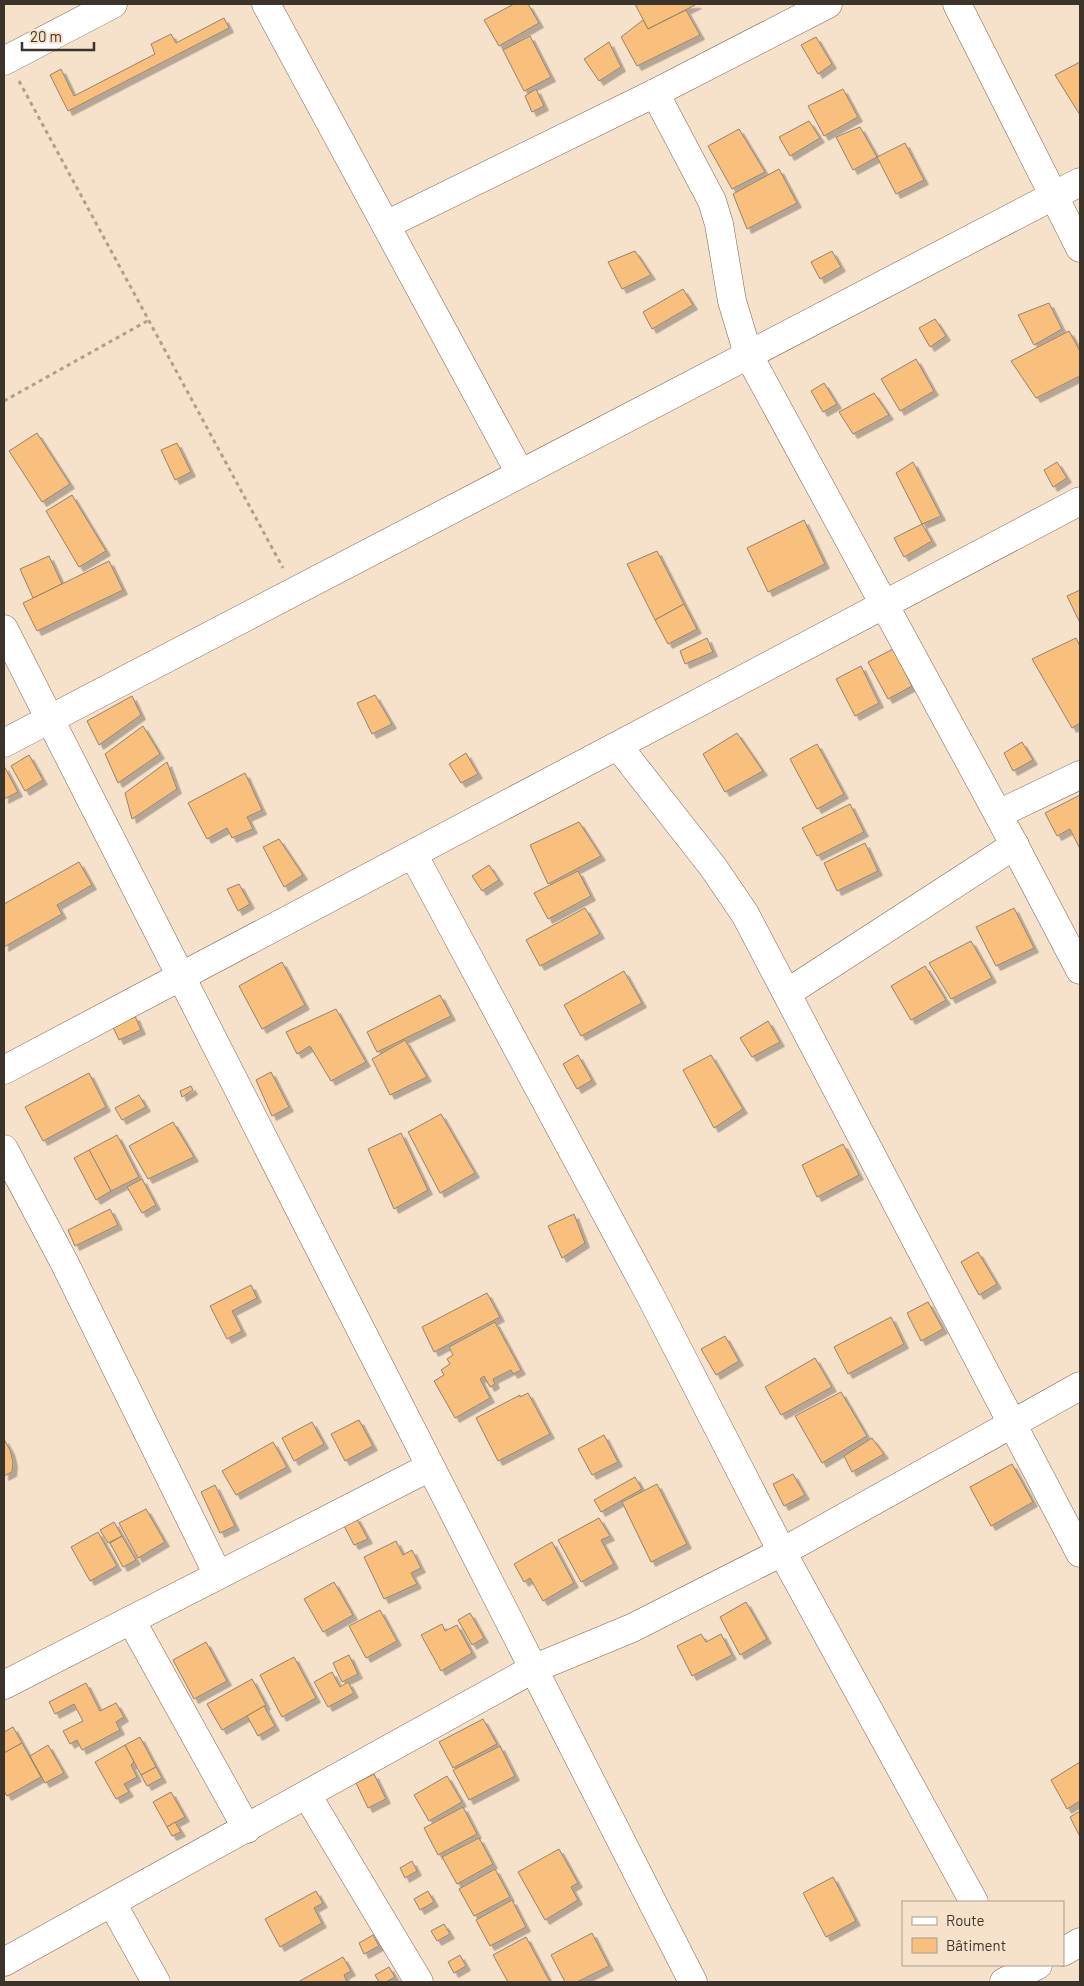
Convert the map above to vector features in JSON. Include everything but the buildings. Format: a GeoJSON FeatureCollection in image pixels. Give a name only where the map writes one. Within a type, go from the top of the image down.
{"type":"FeatureCollection","features":[{"type":"Feature","properties":{"kind":"street"},"geometry":{"type":"LineString","coordinates":[[6,60],[113,4]]}},
{"type":"Feature","properties":{"kind":"street"},"geometry":{"type":"LineString","coordinates":[[266,4],[520,473]]}},
{"type":"Feature","properties":{"kind":"street"},"geometry":{"type":"LineString","coordinates":[[386,225],[828,4]]}},
{"type":"Feature","properties":{"kind":"street"},"geometry":{"type":"LineString","coordinates":[[957,4],[1080,248]]}},
{"type":"Feature","properties":{"kind":"street"},"geometry":{"type":"LineString","coordinates":[[655,92],[712,201],[719,224],[732,301],[748,354],[1015,845],[1080,970]]}},
{"type":"Feature","properties":{"kind":"street"},"geometry":{"type":"LineString","coordinates":[[4,743],[1080,182]]}},
{"type":"Feature","properties":{"kind":"street"},"geometry":{"type":"LineString","coordinates":[[4,1070],[1080,502]]}},
{"type":"Feature","properties":{"kind":"street"},"geometry":{"type":"LineString","coordinates":[[4,628],[693,1982]]}},
{"type":"Feature","properties":{"kind":"street"},"geometry":{"type":"LineString","coordinates":[[618,746],[729,888],[745,914],[1080,1553]]}},
{"type":"Feature","properties":{"kind":"street"},"geometry":{"type":"LineString","coordinates":[[998,814],[1080,775]]}},
{"type":"Feature","properties":{"kind":"street"},"geometry":{"type":"LineString","coordinates":[[787,993],[1015,845]]}},
{"type":"Feature","properties":{"kind":"street"},"geometry":{"type":"LineString","coordinates":[[413,854],[651,1297],[782,1552],[973,1901]]}},
{"type":"Feature","properties":{"kind":"street"},"geometry":{"type":"LineString","coordinates":[[4,1149],[64,1262],[218,1575]]}},
{"type":"Feature","properties":{"kind":"street"},"geometry":{"type":"LineString","coordinates":[[4,1962],[533,1669],[632,1628],[782,1552],[1080,1386]]}},
{"type":"Feature","properties":{"kind":"street"},"geometry":{"type":"LineString","coordinates":[[6,1679],[131,1620],[430,1467]]}},
{"type":"Feature","properties":{"kind":"street"},"geometry":{"type":"LineString","coordinates":[[131,1620],[247,1829]]}},
{"type":"Feature","properties":{"kind":"street"},"geometry":{"type":"LineString","coordinates":[[307,1795],[419,1982]]}},
{"type":"Feature","properties":{"kind":"street"},"geometry":{"type":"LineString","coordinates":[[112,1903],[156,1982]]}},
{"type":"Feature","properties":{"kind":"street"},"geometry":{"type":"LineString","coordinates":[[1064,1951],[1080,1942]]}},
{"type":"Feature","properties":{"kind":"path"},"geometry":{"type":"LineString","coordinates":[[6,60],[295,590]]}},
{"type":"Feature","properties":{"kind":"path"},"geometry":{"type":"LineString","coordinates":[[4,401],[148,320]]}}]}
